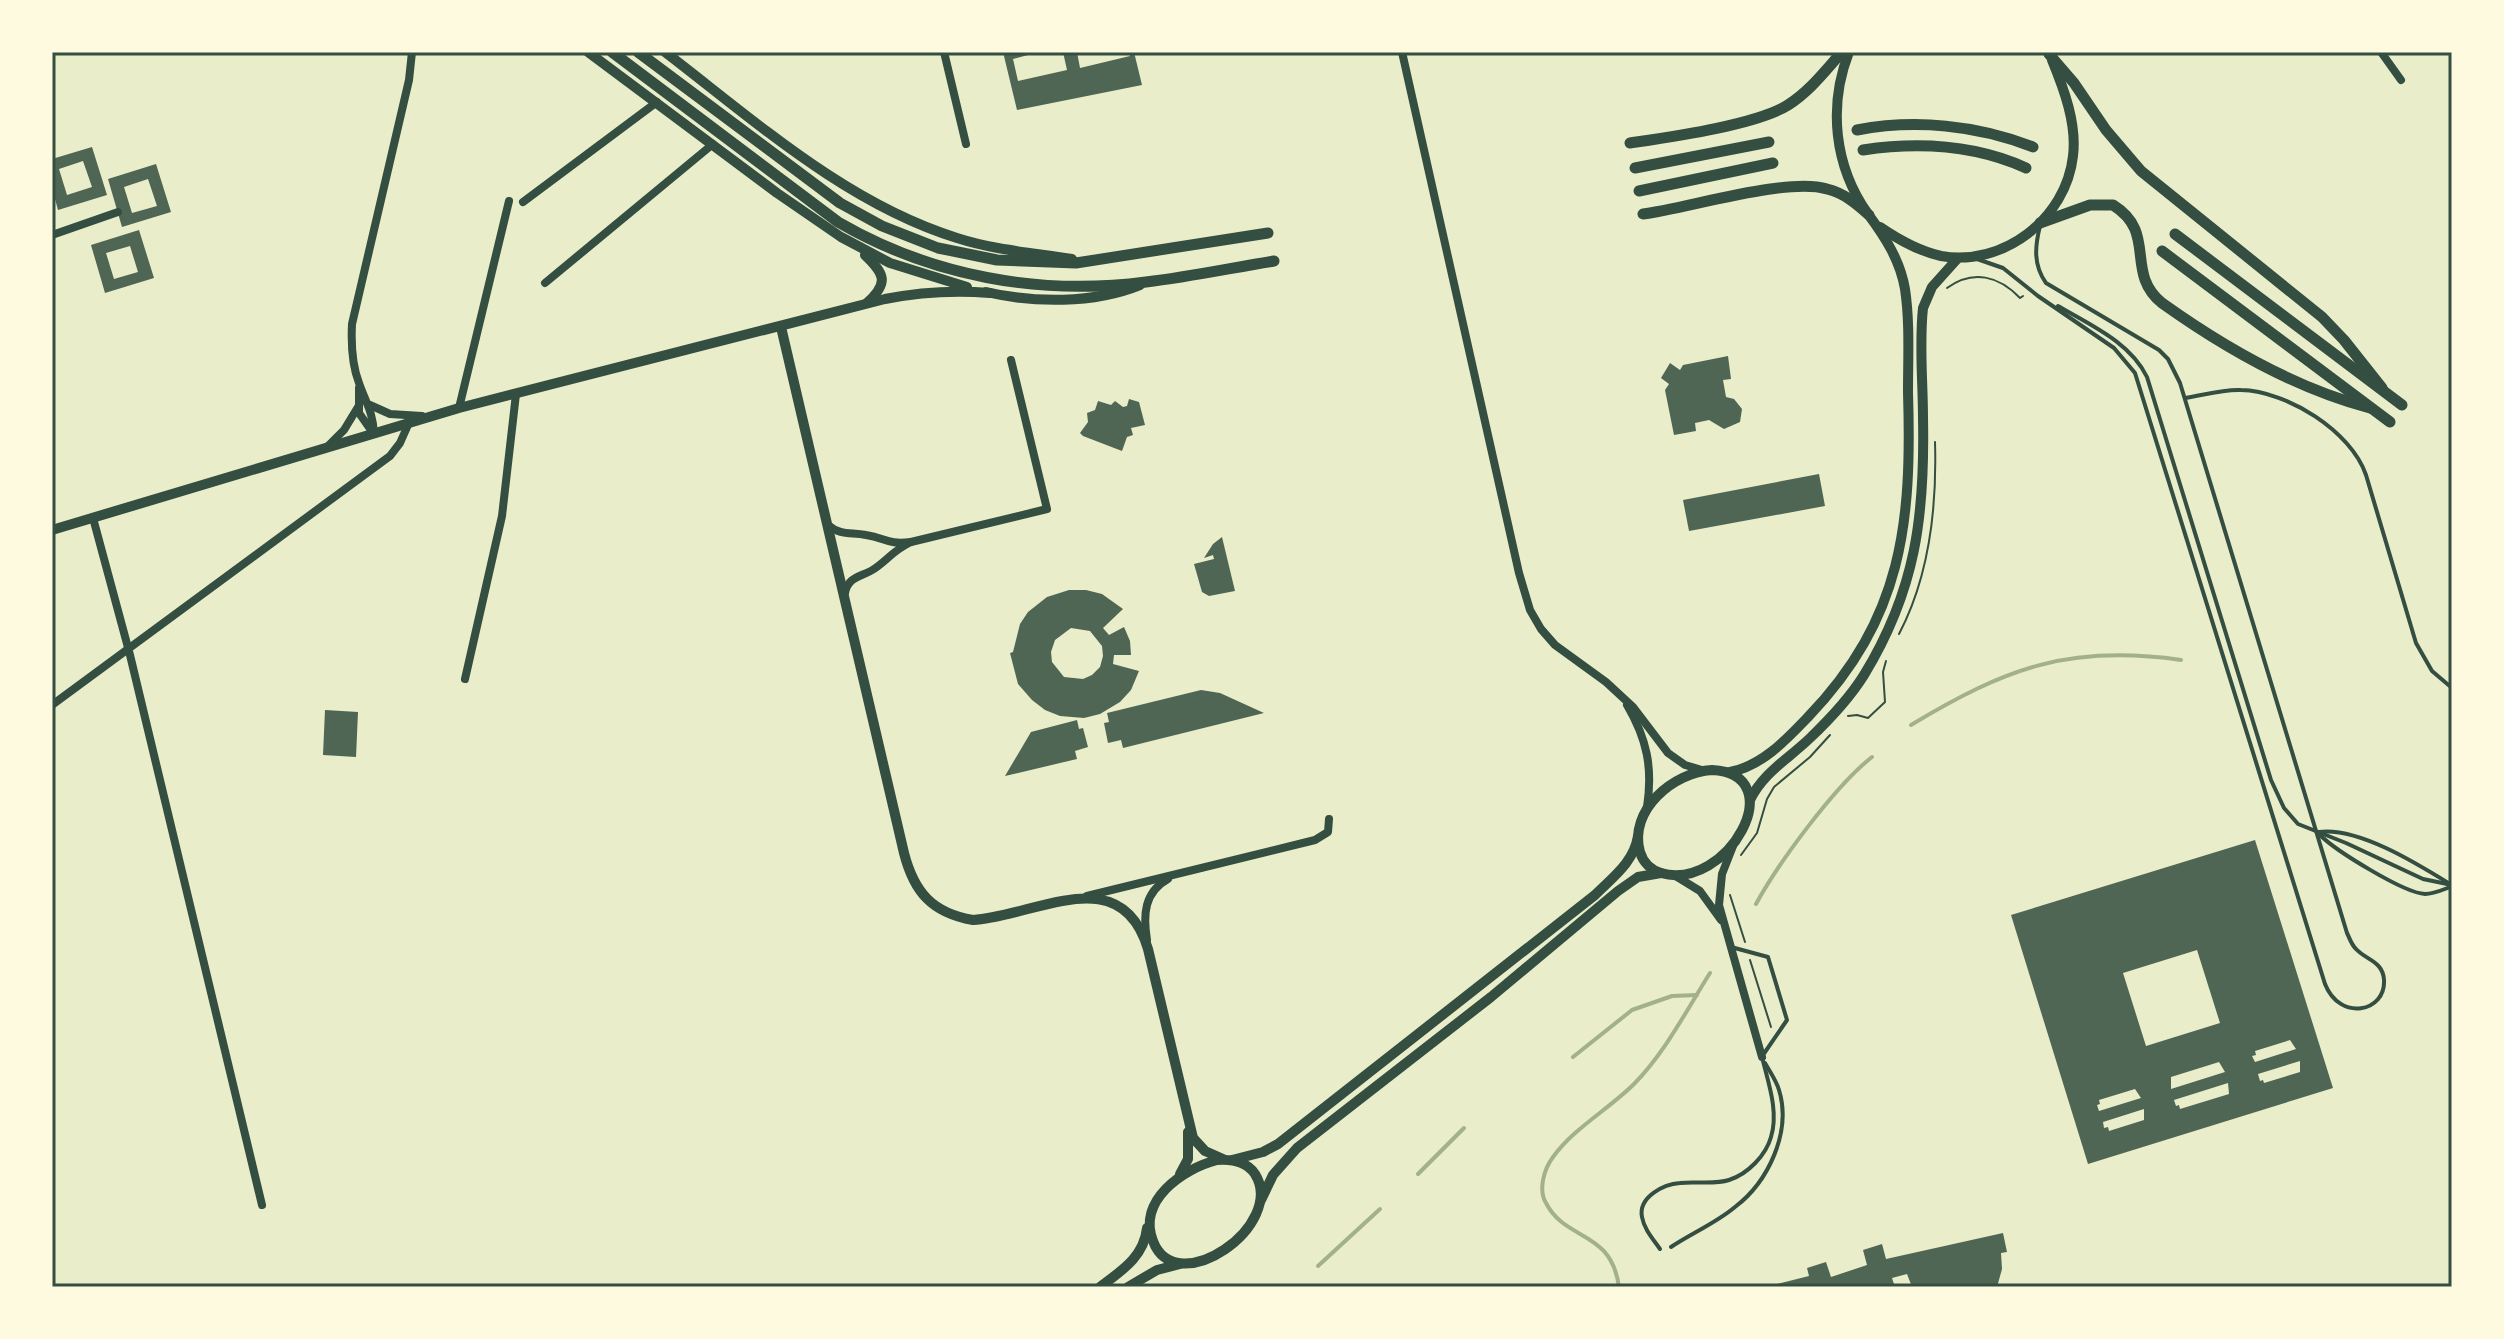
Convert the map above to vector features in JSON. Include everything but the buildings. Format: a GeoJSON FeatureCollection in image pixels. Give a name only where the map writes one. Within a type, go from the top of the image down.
{"type":"FeatureCollection","features":[{"type":"Feature","properties":{"kind":"main road"},"geometry":{"type":"LineString","coordinates":[[612,52],[821,210],[878,243],[955,270],[1020,284],[1083,286],[1145,282],[1274,261]]}},
{"type":"Feature","properties":{"kind":"main road"},"geometry":{"type":"LineString","coordinates":[[638,52],[840,203],[882,226],[931,246],[981,257],[1065,263],[1268,233]]}},
{"type":"Feature","properties":{"kind":"main road"},"geometry":{"type":"LineString","coordinates":[[1630,143],[1741,122],[1778,111],[1807,91],[1842,52]]}},
{"type":"Feature","properties":{"kind":"main road"},"geometry":{"type":"LineString","coordinates":[[2048,53],[2141,171],[2322,317],[2382,388]]}},
{"type":"Feature","properties":{"kind":"main road"},"geometry":{"type":"LineString","coordinates":[[1857,130],[1898,124],[1941,126],[2002,137],[2033,147]]}},
{"type":"Feature","properties":{"kind":"main road"},"geometry":{"type":"LineString","coordinates":[[1635,168],[1769,142]]}},
{"type":"Feature","properties":{"kind":"main road"},"geometry":{"type":"LineString","coordinates":[[1863,150],[1894,146],[1937,147],[1991,156],[2026,168]]}},
{"type":"Feature","properties":{"kind":"main road"},"geometry":{"type":"LineString","coordinates":[[1639,191],[1773,163]]}},
{"type":"Feature","properties":{"kind":"main road"},"geometry":{"type":"LineString","coordinates":[[1643,214],[1765,191],[1811,186],[1842,195],[1869,215]]}},
{"type":"Feature","properties":{"kind":"main road"},"geometry":{"type":"LineString","coordinates":[[2040,223],[2090,205],[2113,205],[2134,224],[2144,279],[2162,303],[2257,363],[2322,393],[2370,408]]}},
{"type":"Feature","properties":{"kind":"main road"},"geometry":{"type":"LineString","coordinates":[[2175,234],[2402,405]]}},
{"type":"Feature","properties":{"kind":"main road"},"geometry":{"type":"LineString","coordinates":[[2162,251],[2390,422]]}},
{"type":"Feature","properties":{"kind":"street"},"geometry":{"type":"LineString","coordinates":[[374,434],[370,404],[360,385],[352,347],[353,317],[409,80],[412,52]]}},
{"type":"Feature","properties":{"kind":"street"},"geometry":{"type":"LineString","coordinates":[[588,52],[777,193],[855,245],[911,271],[990,293],[1024,298],[1107,295],[1145,282]]}},
{"type":"Feature","properties":{"kind":"street"},"geometry":{"type":"LineString","coordinates":[[665,52],[823,171],[878,205],[920,225],[963,240],[1089,261]]}},
{"type":"Feature","properties":{"kind":"street"},"geometry":{"type":"LineString","coordinates":[[944,52],[966,144]]}},
{"type":"Feature","properties":{"kind":"street"},"geometry":{"type":"LineString","coordinates":[[1402,52],[1526,599],[1541,629],[1555,645],[1606,682],[1644,719],[1668,753],[1685,765],[1730,772],[1747,768],[1769,754],[1794,732],[1839,682],[1877,620],[1899,559],[1910,463],[1906,298],[1898,265],[1848,175],[1836,130],[1838,88],[1849,52]]}},
{"type":"Feature","properties":{"kind":"street"},"geometry":{"type":"LineString","coordinates":[[2381,52],[2401,80]]}},
{"type":"Feature","properties":{"kind":"street"},"geometry":{"type":"LineString","coordinates":[[1878,225],[1920,250],[1973,258],[2011,244],[2040,223],[2061,194],[2074,155],[2067,101],[2048,53]]}},
{"type":"Feature","properties":{"kind":"street"},"geometry":{"type":"LineString","coordinates":[[523,202],[657,102]]}},
{"type":"Feature","properties":{"kind":"street"},"geometry":{"type":"LineString","coordinates":[[545,283],[713,144]]}},
{"type":"Feature","properties":{"kind":"street"},"geometry":{"type":"LineString","coordinates":[[459,408],[509,201]]}},
{"type":"Feature","properties":{"kind":"street"},"geometry":{"type":"LineString","coordinates":[[52,235],[118,212]]}},
{"type":"Feature","properties":{"kind":"street"},"geometry":{"type":"LineString","coordinates":[[855,245],[875,265],[882,278],[879,291],[866,304]]}},
{"type":"Feature","properties":{"kind":"street"},"geometry":{"type":"LineString","coordinates":[[1762,1057],[1722,923],[1720,882],[1735,842],[1748,820],[1750,800],[1762,780],[1819,729],[1854,689],[1878,649],[1899,603],[1915,551],[1922,509],[1923,308],[1932,287],[1958,258]]}},
{"type":"Feature","properties":{"kind":"street"},"geometry":{"type":"LineString","coordinates":[[52,530],[459,408],[866,304],[921,293],[990,293]]}},
{"type":"Feature","properties":{"kind":"street"},"geometry":{"type":"LineString","coordinates":[[781,327],[906,861],[921,892],[948,914],[973,920],[988,919],[1322,838],[1329,829],[1329,819]]}},
{"type":"Feature","properties":{"kind":"street"},"geometry":{"type":"LineString","coordinates":[[827,525],[840,533],[868,535],[890,544],[911,542],[1047,509],[1011,360]]}},
{"type":"Feature","properties":{"kind":"street"},"geometry":{"type":"LineString","coordinates":[[360,385],[358,407],[361,418],[374,434]]}},
{"type":"Feature","properties":{"kind":"street"},"geometry":{"type":"LineString","coordinates":[[465,679],[502,516],[516,394]]}},
{"type":"Feature","properties":{"kind":"street"},"geometry":{"type":"LineString","coordinates":[[370,404],[397,416],[432,417]]}},
{"type":"Feature","properties":{"kind":"street"},"geometry":{"type":"LineString","coordinates":[[325,449],[344,430],[358,407]]}},
{"type":"Feature","properties":{"kind":"street"},"geometry":{"type":"LineString","coordinates":[[52,705],[390,456],[408,425]]}},
{"type":"Feature","properties":{"kind":"street"},"geometry":{"type":"LineString","coordinates":[[93,518],[128,649],[262,1205]]}},
{"type":"Feature","properties":{"kind":"street"},"geometry":{"type":"LineString","coordinates":[[834,552],[841,539],[855,535]]}},
{"type":"Feature","properties":{"kind":"street"},"geometry":{"type":"LineString","coordinates":[[844,597],[846,585],[871,570],[895,549],[911,542]]}},
{"type":"Feature","properties":{"kind":"street"},"geometry":{"type":"LineString","coordinates":[[837,565],[845,573],[861,574]]}},
{"type":"Feature","properties":{"kind":"street"},"geometry":{"type":"LineString","coordinates":[[1175,1181],[1202,1164],[1263,1152],[1278,1144],[1595,895],[1631,858],[1647,810],[1651,776],[1642,735],[1622,698]]}},
{"type":"Feature","properties":{"kind":"street"},"geometry":{"type":"LineString","coordinates":[[1647,810],[1668,786],[1702,770]]}},
{"type":"Feature","properties":{"kind":"street"},"geometry":{"type":"LineString","coordinates":[[1730,772],[1742,782],[1750,800]]}},
{"type":"Feature","properties":{"kind":"street"},"geometry":{"type":"LineString","coordinates":[[1638,836],[1644,861],[1661,873]]}},
{"type":"Feature","properties":{"kind":"street"},"geometry":{"type":"LineString","coordinates":[[1128,1287],[1157,1270],[1208,1259],[1234,1241],[1253,1222],[1273,1175],[1297,1148],[1491,997],[1618,891],[1638,877],[1661,873],[1674,875],[1707,867],[1735,842]]}},
{"type":"Feature","properties":{"kind":"street"},"geometry":{"type":"LineString","coordinates":[[1182,872],[1159,884],[1149,898],[1145,917],[1148,949],[1186,1114],[1198,1145],[1247,1166],[1254,1173],[1261,1200]]}},
{"type":"Feature","properties":{"kind":"street"},"geometry":{"type":"LineString","coordinates":[[1674,875],[1700,891],[1722,923]]}},
{"type":"Feature","properties":{"kind":"street"},"geometry":{"type":"LineString","coordinates":[[1079,898],[1099,898],[1120,907],[1137,923],[1148,949]]}},
{"type":"Feature","properties":{"kind":"street"},"geometry":{"type":"LineString","coordinates":[[1100,1287],[1137,1256],[1156,1202],[1184,1170],[1188,1159],[1186,1114]]}},
{"type":"Feature","properties":{"kind":"street"},"geometry":{"type":"LineString","coordinates":[[1149,1218],[1151,1237],[1158,1251],[1171,1261],[1184,1264]]}},
{"type":"Feature","properties":{"kind":"lane"},"geometry":{"type":"LineString","coordinates":[[1973,258],[2003,268],[2038,296],[2119,351],[2138,379],[2325,984],[2337,1003],[2349,1009],[2359,1009],[2379,997],[2384,976],[2376,963],[2362,955],[2352,944],[2185,398],[2172,365],[2159,350],[2046,283],[2040,275],[2036,259],[2040,223]]}},
{"type":"Feature","properties":{"kind":"lane"},"geometry":{"type":"LineString","coordinates":[[2038,296],[2117,342],[2136,358],[2143,370],[2274,787],[2284,808],[2295,822],[2423,879],[2452,885]]}},
{"type":"Feature","properties":{"kind":"lane"},"geometry":{"type":"LineString","coordinates":[[2185,398],[2240,390],[2263,393],[2289,403],[2329,427],[2348,443],[2358,457],[2368,482],[2416,643],[2432,671],[2452,688]]}},
{"type":"Feature","properties":{"kind":"lane"},"geometry":{"type":"LineString","coordinates":[[2317,832],[2340,832],[2361,839],[2452,885]]}},
{"type":"Feature","properties":{"kind":"lane"},"geometry":{"type":"LineString","coordinates":[[2317,832],[2350,859],[2417,892],[2432,893],[2452,885]]}},
{"type":"Feature","properties":{"kind":"lane"},"geometry":{"type":"LineString","coordinates":[[1660,1249],[1641,1216],[1644,1204],[1652,1195],[1675,1183],[1731,1180],[1755,1163],[1765,1151],[1772,1134],[1774,1118],[1762,1057],[1787,1020],[1768,957],[1729,946]]}},
{"type":"Feature","properties":{"kind":"lane"},"geometry":{"type":"LineString","coordinates":[[1671,1247],[1739,1205],[1758,1184],[1771,1161],[1781,1128],[1782,1106],[1777,1084],[1762,1057]]}},
{"type":"Feature","properties":{"kind":"waterway"},"geometry":{"type":"LineString","coordinates":[[1911,725],[1978,689],[2040,665],[2105,655],[2181,660]]}},
{"type":"Feature","properties":{"kind":"waterway"},"geometry":{"type":"LineString","coordinates":[[1756,904],[1809,826],[1842,786],[1872,757]]}},
{"type":"Feature","properties":{"kind":"waterway"},"geometry":{"type":"LineString","coordinates":[[1619,1287],[1607,1255],[1598,1245],[1565,1224],[1546,1203],[1542,1192],[1545,1173],[1561,1147],[1634,1084],[1656,1058],[1710,973]]}},
{"type":"Feature","properties":{"kind":"waterway"},"geometry":{"type":"LineString","coordinates":[[1573,1057],[1632,1010],[1672,996],[1697,995]]}},
{"type":"Feature","properties":{"kind":"waterway"},"geometry":{"type":"LineString","coordinates":[[1418,1174],[1464,1128]]}},
{"type":"Feature","properties":{"kind":"waterway"},"geometry":{"type":"LineString","coordinates":[[1318,1266],[1380,1209]]}}]}
